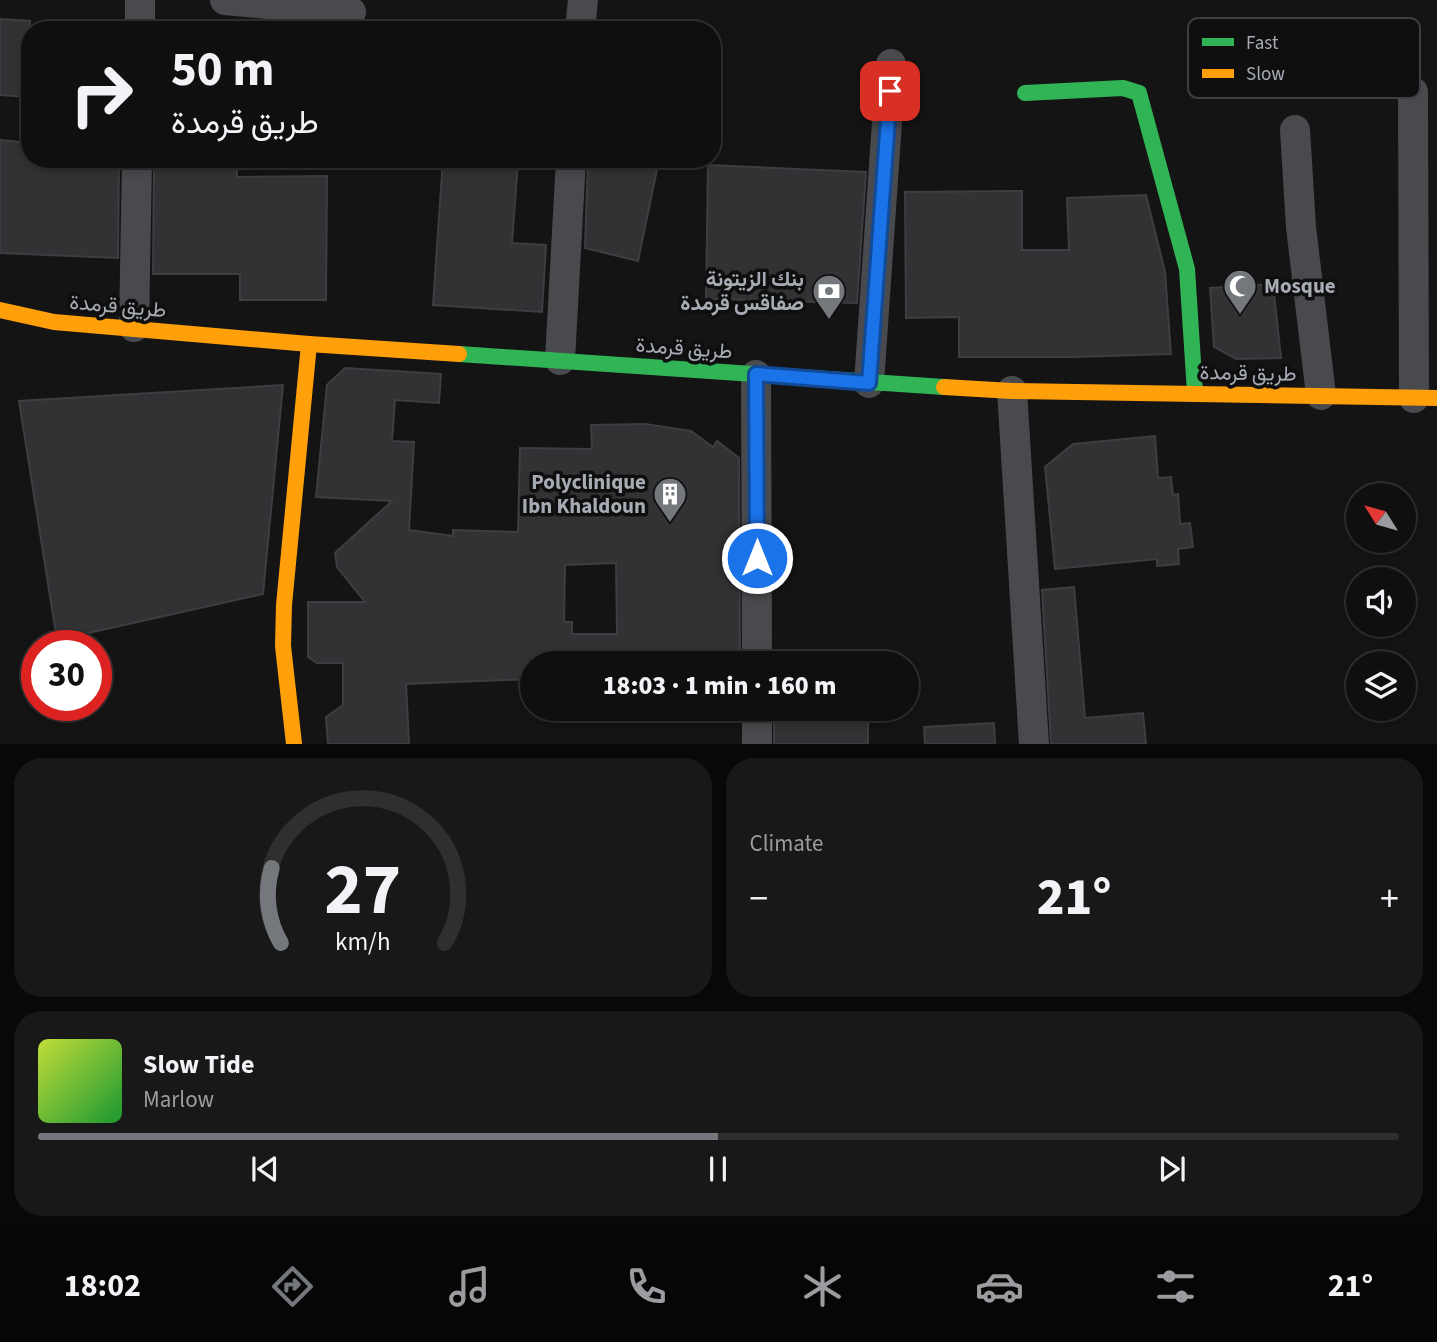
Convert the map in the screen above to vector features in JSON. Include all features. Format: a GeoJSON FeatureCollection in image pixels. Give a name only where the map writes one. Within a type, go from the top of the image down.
{"type":"FeatureCollection","features":[{"type":"Feature","properties":{"kind":"main road"},"geometry":{"type":"LineString","coordinates":[[1025,93],[1123,88],[1139,93],[1187,269],[1195,393]]}},
{"type":"Feature","properties":{"kind":"main road","name":"طريق قرمدة"},"geometry":{"type":"LineString","coordinates":[[0,310],[54,322],[309,344],[869,383],[1012,391],[1426,398]]}},
{"type":"Feature","properties":{"kind":"main road","name":"طريق قرمدة"},"geometry":{"type":"LineString","coordinates":[[0,328],[54,322]]}},
{"type":"Feature","properties":{"kind":"main road"},"geometry":{"type":"LineString","coordinates":[[294,744],[283,646],[284,605],[309,344]]}},
{"type":"Feature","properties":{"kind":"street"},"geometry":{"type":"LineString","coordinates":[[140,0],[140,21]]}},
{"type":"Feature","properties":{"kind":"street"},"geometry":{"type":"LineString","coordinates":[[225,0],[351,12]]}},
{"type":"Feature","properties":{"kind":"street"},"geometry":{"type":"LineString","coordinates":[[581,21],[583,0]]}},
{"type":"Feature","properties":{"kind":"street"},"geometry":{"type":"LineString","coordinates":[[869,383],[891,64]]}},
{"type":"Feature","properties":{"kind":"street"},"geometry":{"type":"LineString","coordinates":[[1413,98],[1426,398]]}},
{"type":"Feature","properties":{"kind":"street"},"geometry":{"type":"LineString","coordinates":[[1295,130],[1301,227],[1321,395]]}},
{"type":"Feature","properties":{"kind":"street"},"geometry":{"type":"LineString","coordinates":[[134,327],[138,168]]}},
{"type":"Feature","properties":{"kind":"street"},"geometry":{"type":"LineString","coordinates":[[560,360],[571,168]]}},
{"type":"Feature","properties":{"kind":"street"},"geometry":{"type":"LineString","coordinates":[[756,374],[757,651]]}},
{"type":"Feature","properties":{"kind":"street"},"geometry":{"type":"LineString","coordinates":[[1012,391],[1034,744]]}},
{"type":"Feature","properties":{"kind":"street"},"geometry":{"type":"LineString","coordinates":[[757,721],[757,744]]}},
{"type":"Feature","properties":{"kind":"building"},"geometry":{"type":"Polygon","coordinates":[[[0,19],[30,21],[21,21],[21,96],[0,95],[0,19]]]}},
{"type":"Feature","properties":{"kind":"building"},"geometry":{"type":"Polygon","coordinates":[[[0,140],[21,142],[21,168],[119,168],[118,258],[0,253],[0,140]]]}},
{"type":"Feature","properties":{"kind":"building"},"geometry":{"type":"Polygon","coordinates":[[[721,166],[866,172],[857,303],[706,299],[708,168],[721,168],[721,166]]]}},
{"type":"Feature","properties":{"kind":"building"},"geometry":{"type":"Polygon","coordinates":[[[154,168],[237,168],[237,177],[327,176],[326,300],[240,300],[240,274],[153,274],[154,168]]]}},
{"type":"Feature","properties":{"kind":"building"},"geometry":{"type":"Polygon","coordinates":[[[442,168],[518,168],[512,243],[546,245],[542,312],[433,305],[442,168]]]}},
{"type":"Feature","properties":{"kind":"building"},"geometry":{"type":"Polygon","coordinates":[[[588,168],[657,168],[638,261],[585,248],[588,168]]]}},
{"type":"Feature","properties":{"kind":"building"},"geometry":{"type":"Polygon","coordinates":[[[1022,191],[1022,250],[1069,250],[1067,198],[1146,195],[1165,272],[1171,354],[959,357],[959,317],[906,318],[905,192],[1022,191]]]}},
{"type":"Feature","properties":{"kind":"building","name":"Mosque"},"geometry":{"type":"Polygon","coordinates":[[[1273,284],[1281,358],[1236,359],[1214,347],[1210,288],[1273,284]]]}},
{"type":"Feature","properties":{"kind":"building"},"geometry":{"type":"Polygon","coordinates":[[[345,368],[441,374],[439,403],[395,400],[392,441],[414,442],[409,530],[453,536],[453,530],[518,532],[520,448],[592,449],[591,425],[645,424],[691,431],[713,447],[717,441],[739,458],[740,651],[520,651],[520,679],[406,684],[409,744],[328,744],[326,717],[343,705],[343,663],[317,663],[308,657],[308,602],[365,602],[337,567],[335,553],[392,501],[316,497],[327,385],[345,368]],[[616,563],[565,565],[564,622],[572,622],[572,634],[617,634],[616,563]]]}},
{"type":"Feature","properties":{"kind":"building"},"geometry":{"type":"Polygon","coordinates":[[[283,385],[263,594],[102,630],[55,630],[19,401],[283,385]]]}},
{"type":"Feature","properties":{"kind":"building"},"geometry":{"type":"Polygon","coordinates":[[[1155,436],[1158,478],[1171,477],[1173,495],[1178,494],[1180,524],[1190,523],[1193,547],[1178,549],[1179,564],[1157,566],[1157,559],[1055,569],[1045,467],[1073,444],[1155,436]]]}},
{"type":"Feature","properties":{"kind":"building"},"geometry":{"type":"Polygon","coordinates":[[[1074,587],[1085,718],[1143,713],[1146,744],[1051,744],[1042,590],[1074,587]]]}},
{"type":"Feature","properties":{"kind":"building"},"geometry":{"type":"Polygon","coordinates":[[[774,721],[868,721],[868,744],[774,744],[774,721]]]}},
{"type":"Feature","properties":{"kind":"building"},"geometry":{"type":"Polygon","coordinates":[[[994,723],[995,744],[925,744],[924,727],[994,723]]]}},
{"type":"Feature","properties":{"kind":"traffic: fast"},"geometry":{"type":"LineString","coordinates":[[1025,93],[1123,88],[1139,93],[1187,269],[1195,393]]}},
{"type":"Feature","properties":{"kind":"traffic: fast"},"geometry":{"type":"LineString","coordinates":[[459,354],[944,387]]}},
{"type":"Feature","properties":{"kind":"traffic: slow"},"geometry":{"type":"LineString","coordinates":[[0,310],[54,322],[459,354]]}},
{"type":"Feature","properties":{"kind":"traffic: slow"},"geometry":{"type":"LineString","coordinates":[[294,744],[283,646],[284,605],[309,344]]}},
{"type":"Feature","properties":{"kind":"traffic: slow"},"geometry":{"type":"LineString","coordinates":[[944,387],[1012,391],[1437,398]]}},
{"type":"Feature","properties":{"kind":"place","name":"Mosque"},"geometry":{"type":"Point","coordinates":[1240,316]}},
{"type":"Feature","properties":{"kind":"place","name":"بنك الزيتونة صفاقس قرمدة"},"geometry":{"type":"Point","coordinates":[829,321]}},
{"type":"Feature","properties":{"kind":"place","name":"Polyclinique Ibn Khaldoun"},"geometry":{"type":"Point","coordinates":[670,524]}},
{"type":"Feature","properties":{"kind":"route"},"geometry":{"type":"LineString","coordinates":[[757,558],[756,374],[869,383],[890,91]]}}]}
